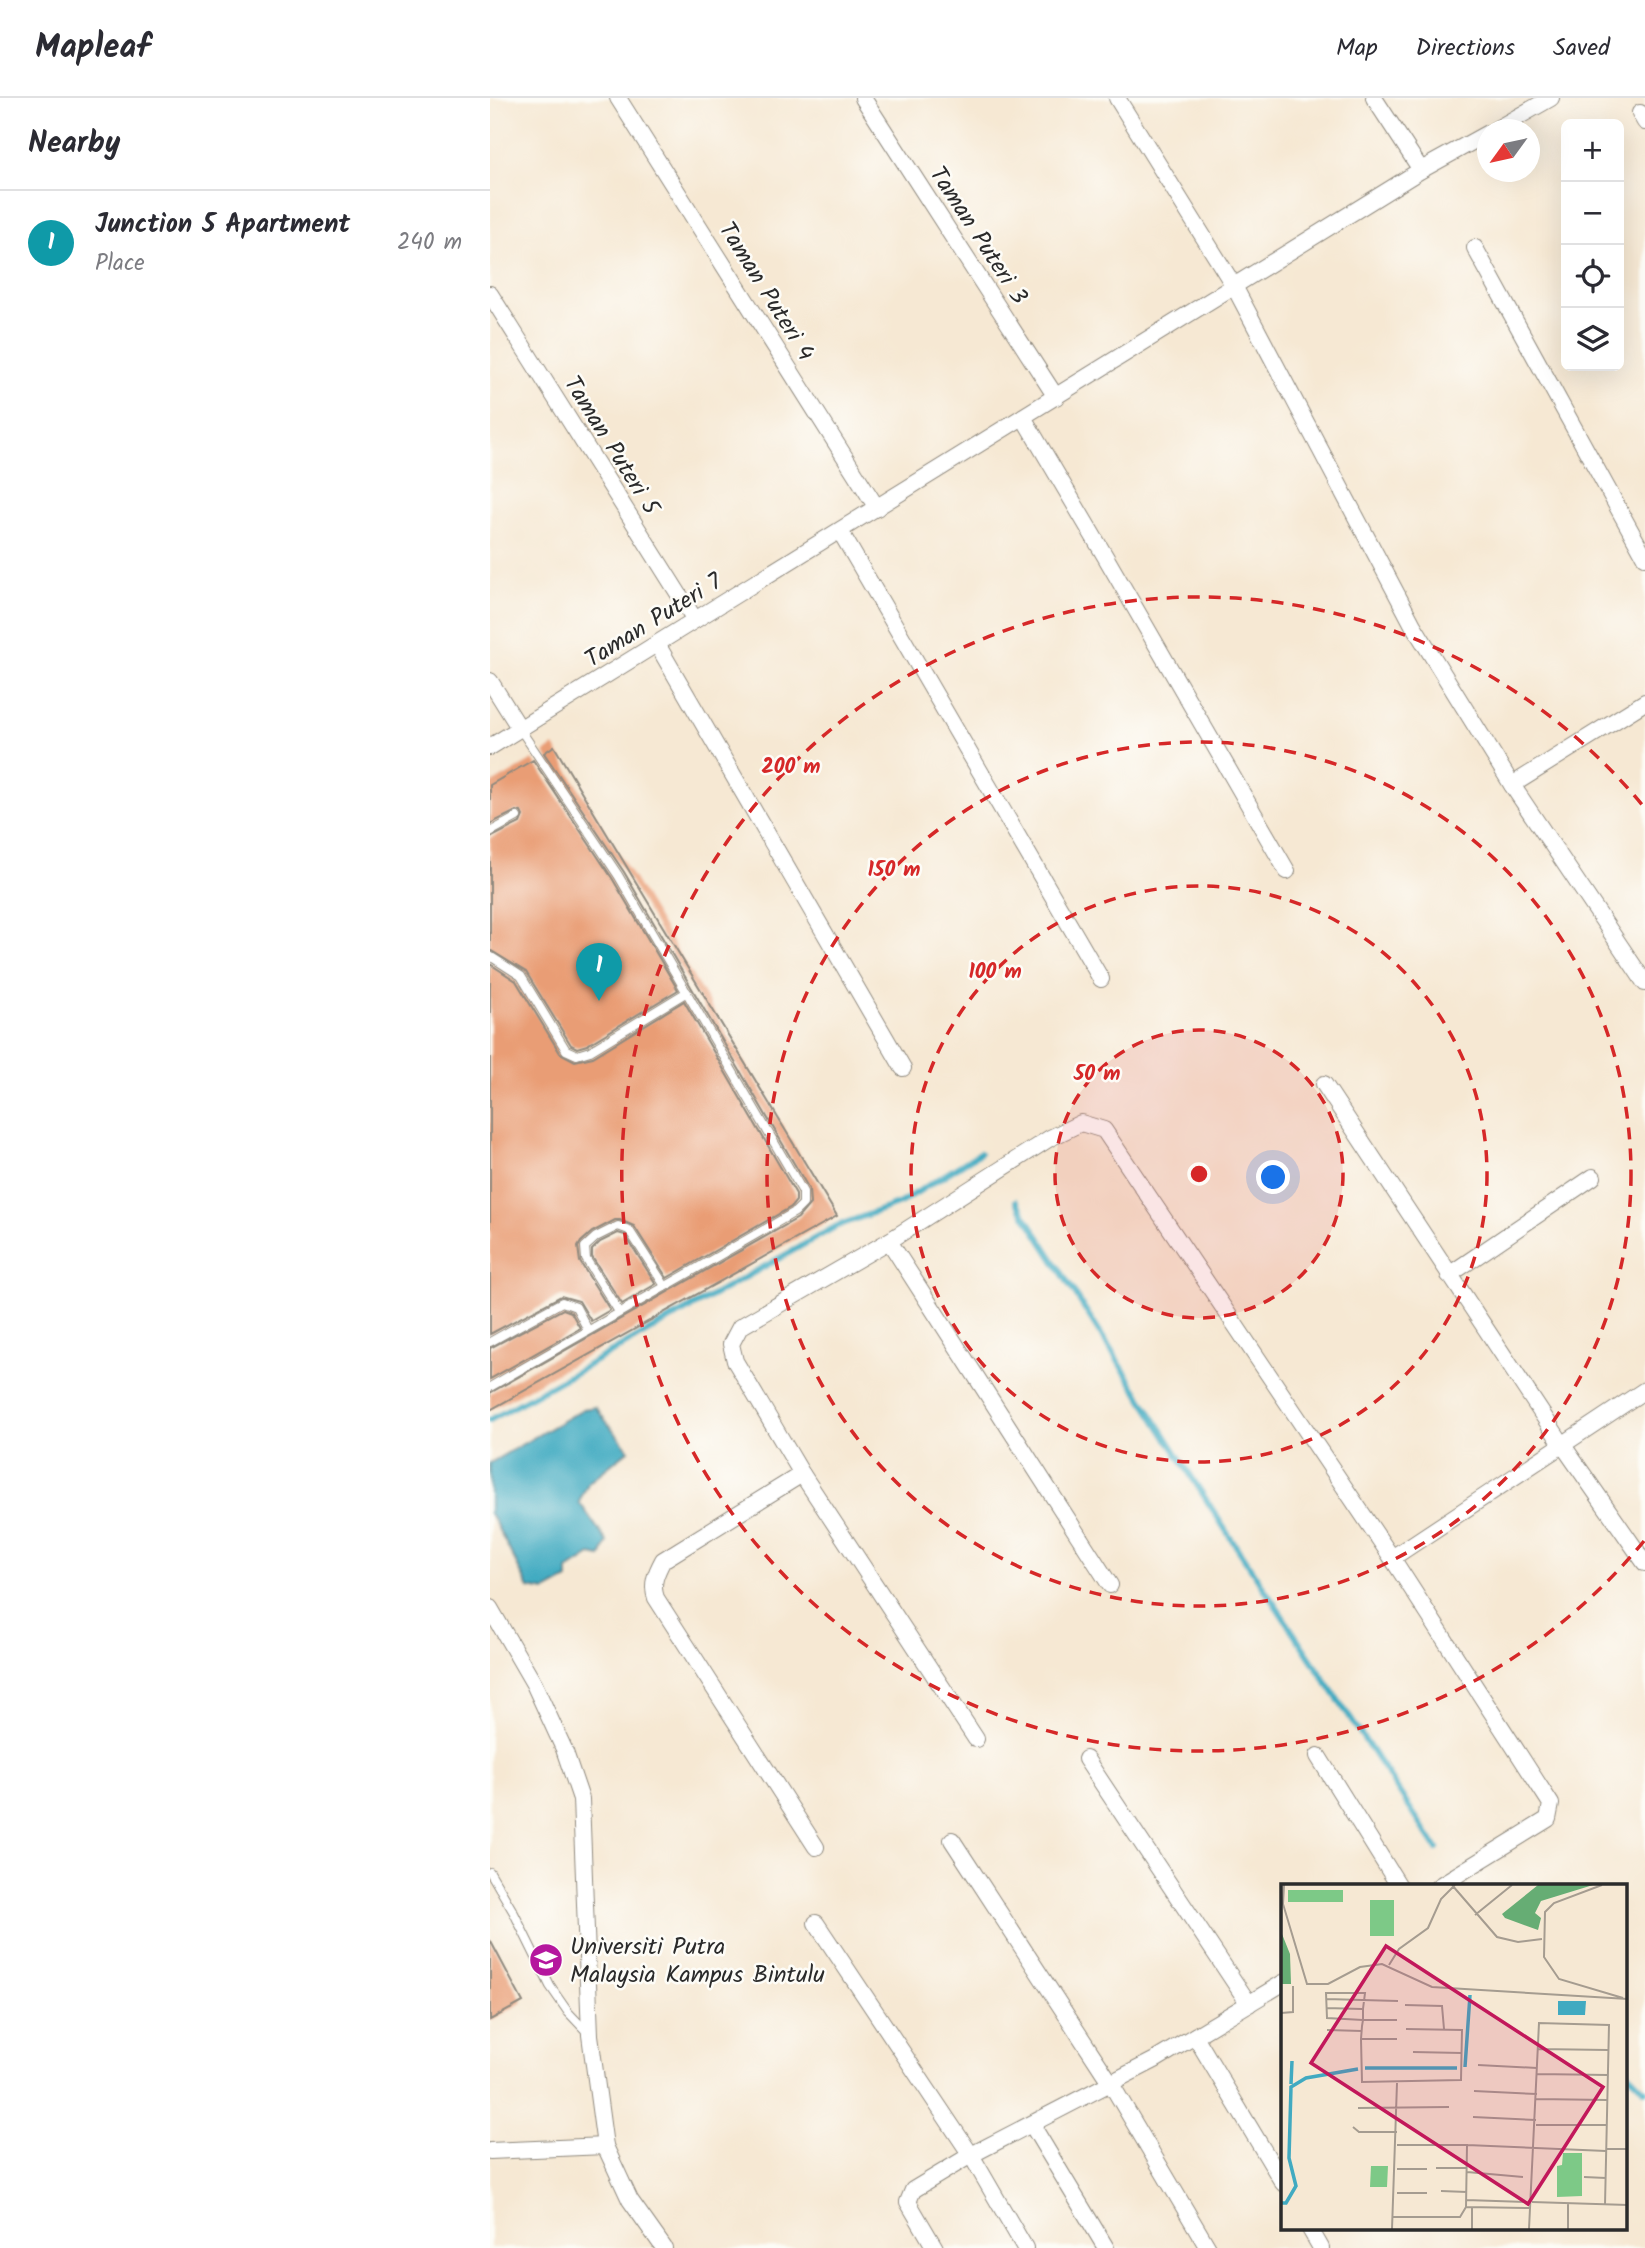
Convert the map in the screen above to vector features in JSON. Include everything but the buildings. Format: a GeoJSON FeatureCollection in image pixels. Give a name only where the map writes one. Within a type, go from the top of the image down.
{"type":"FeatureCollection","features":[{"type":"Feature","properties":{"kind":"street","name":"Taman Puteri 4"},"geometry":{"type":"LineString","coordinates":[[618,98],[877,508]]}},
{"type":"Feature","properties":{"kind":"street","name":"Taman Puteri 3"},"geometry":{"type":"LineString","coordinates":[[863,98],[1056,397]]}},
{"type":"Feature","properties":{"kind":"street"},"geometry":{"type":"LineString","coordinates":[[1117,98],[1234,286],[1413,625],[1512,785],[1645,983]]}},
{"type":"Feature","properties":{"kind":"street"},"geometry":{"type":"LineString","coordinates":[[1374,98],[1421,170]]}},
{"type":"Feature","properties":{"kind":"street"},"geometry":{"type":"LineString","coordinates":[[1514,119],[1551,98]]}},
{"type":"Feature","properties":{"kind":"street","name":"Taman Puteri 7"},"geometry":{"type":"LineString","coordinates":[[490,747],[1421,170],[1477,140]]}},
{"type":"Feature","properties":{"kind":"street"},"geometry":{"type":"LineString","coordinates":[[1475,248],[1645,557]]}},
{"type":"Feature","properties":{"kind":"street","name":"Taman Puteri 5"},"geometry":{"type":"LineString","coordinates":[[490,293],[695,620]]}},
{"type":"Feature","properties":{"kind":"street"},"geometry":{"type":"LineString","coordinates":[[1023,417],[1287,871]]}},
{"type":"Feature","properties":{"kind":"street"},"geometry":{"type":"LineString","coordinates":[[840,531],[1101,979]]}},
{"type":"Feature","properties":{"kind":"street"},"geometry":{"type":"LineString","coordinates":[[657,644],[902,1068]]}},
{"type":"Feature","properties":{"kind":"street"},"geometry":{"type":"LineString","coordinates":[[490,681],[520,729]]}},
{"type":"Feature","properties":{"kind":"street"},"geometry":{"type":"LineString","coordinates":[[1512,785],[1645,702]]}},
{"type":"Feature","properties":{"kind":"street"},"geometry":{"type":"LineString","coordinates":[[1324,1084],[1562,1444],[1645,1563]]}},
{"type":"Feature","properties":{"kind":"street"},"geometry":{"type":"LineString","coordinates":[[976,1739],[802,1474],[735,1362],[731,1344],[740,1327],[889,1241],[1050,1138],[1081,1123],[1104,1130],[1392,1558],[1551,1804],[1548,1819],[1442,1884]]}},
{"type":"Feature","properties":{"kind":"street"},"geometry":{"type":"LineString","coordinates":[[1449,1275],[1592,1177]]}},
{"type":"Feature","properties":{"kind":"street"},"geometry":{"type":"LineString","coordinates":[[889,1241],[1110,1585]]}},
{"type":"Feature","properties":{"kind":"street"},"geometry":{"type":"LineString","coordinates":[[1392,1558],[1645,1390]]}},
{"type":"Feature","properties":{"kind":"street"},"geometry":{"type":"LineString","coordinates":[[802,1474],[663,1560],[657,1570],[653,1590],[816,1847]]}},
{"type":"Feature","properties":{"kind":"street"},"geometry":{"type":"LineString","coordinates":[[490,1608],[534,1684],[564,1749],[580,1799],[590,2035],[605,2146],[630,2200],[664,2248]]}},
{"type":"Feature","properties":{"kind":"street"},"geometry":{"type":"LineString","coordinates":[[1318,1756],[1398,1884]]}},
{"type":"Feature","properties":{"kind":"street"},"geometry":{"type":"LineString","coordinates":[[1086,1759],[1249,2004]]}},
{"type":"Feature","properties":{"kind":"street"},"geometry":{"type":"LineString","coordinates":[[952,1840],[1110,2082],[1208,2248]]}},
{"type":"Feature","properties":{"kind":"street"},"geometry":{"type":"LineString","coordinates":[[816,1923],[971,2155],[1025,2248]]}},
{"type":"Feature","properties":{"kind":"street"},"geometry":{"type":"LineString","coordinates":[[934,2248],[908,2203],[913,2190],[971,2155],[1155,2060],[1281,1984]]}},
{"type":"Feature","properties":{"kind":"street"},"geometry":{"type":"LineString","coordinates":[[1195,2036],[1281,2180]]}},
{"type":"Feature","properties":{"kind":"street"},"geometry":{"type":"LineString","coordinates":[[1032,2125],[1106,2248]]}},
{"type":"Feature","properties":{"kind":"street"},"geometry":{"type":"LineString","coordinates":[[490,2151],[605,2146]]}},
{"type":"Feature","properties":{"kind":"street"},"geometry":{"type":"LineString","coordinates":[[1311,2230],[1321,2248]]}},
{"type":"Feature","properties":{"kind":"lane"},"geometry":{"type":"LineString","coordinates":[[490,1387],[795,1212],[803,1204],[803,1192],[618,876],[520,729]]}},
{"type":"Feature","properties":{"kind":"lane"},"geometry":{"type":"LineString","coordinates":[[490,832],[517,817]]}},
{"type":"Feature","properties":{"kind":"lane"},"geometry":{"type":"LineString","coordinates":[[490,956],[522,976],[566,1050],[577,1055],[590,1051],[687,992]]}},
{"type":"Feature","properties":{"kind":"lane"},"geometry":{"type":"LineString","coordinates":[[619,1312],[586,1259],[585,1247],[606,1230],[618,1226],[629,1230],[665,1286]]}},
{"type":"Feature","properties":{"kind":"lane"},"geometry":{"type":"LineString","coordinates":[[490,1342],[562,1302],[576,1307],[588,1330]]}},
{"type":"Feature","properties":{"kind":"lane"},"geometry":{"type":"LineString","coordinates":[[490,1872],[514,1913],[550,1986],[568,2012],[590,2035]]}},
{"type":"Feature","properties":{"kind":"water"},"geometry":{"type":"Polygon","coordinates":[[[595,1407],[629,1450],[588,1483],[579,1502],[607,1542],[601,1557],[591,1555],[568,1570],[568,1579],[546,1591],[529,1588],[490,1513],[490,1463],[583,1409],[595,1407]]]}},
{"type":"Feature","properties":{"kind":"waterway"},"geometry":{"type":"LineString","coordinates":[[490,1420],[837,1226],[900,1203],[980,1153]]}},
{"type":"Feature","properties":{"kind":"waterway"},"geometry":{"type":"LineString","coordinates":[[1016,1201],[1228,1534],[1437,1849]]}},
{"type":"Feature","properties":{"kind":"waterway"},"geometry":{"type":"LineString","coordinates":[[1628,2073],[1645,2090]]}},
{"type":"Feature","properties":{"kind":"place","name":"Junction 5 Apartment"},"geometry":{"type":"Point","coordinates":[599,1001]}},
{"type":"Feature","properties":{"kind":"place","name":"Universiti Putra Malaysia Kampus Bintulu"},"geometry":{"type":"Point","coordinates":[546,1960]}}]}
